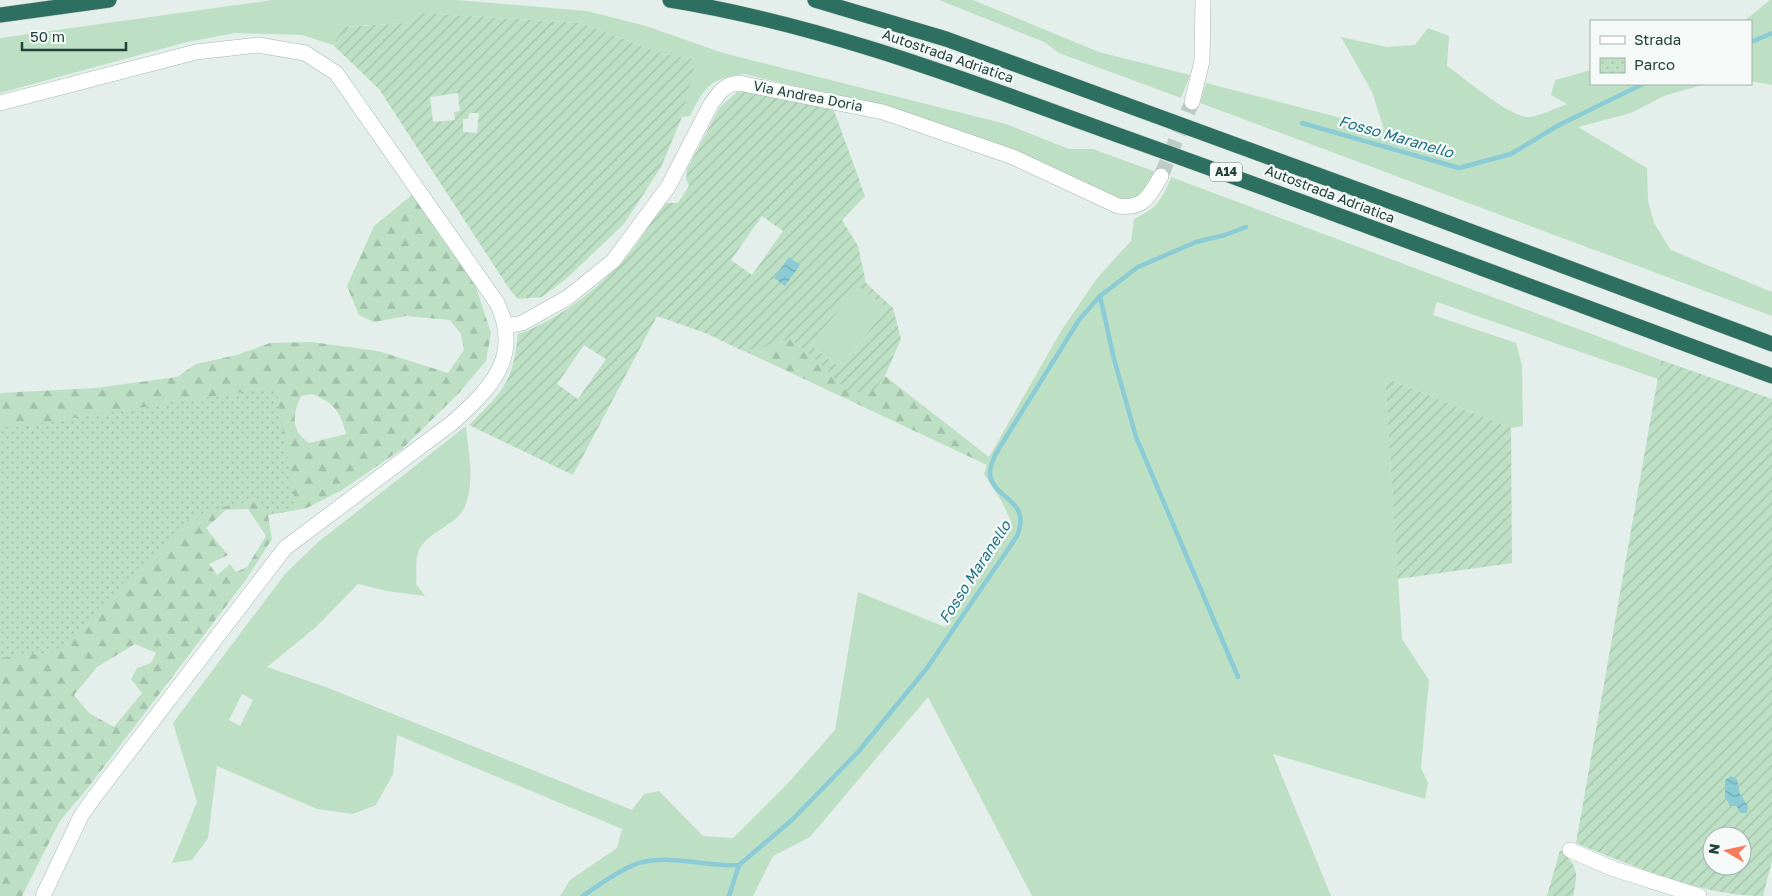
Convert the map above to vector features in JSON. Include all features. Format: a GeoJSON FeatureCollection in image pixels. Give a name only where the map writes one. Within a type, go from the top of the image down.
{"type":"FeatureCollection","features":[{"type":"Feature","properties":{"kind":"highway"},"geometry":{"type":"LineString","coordinates":[[0,14],[109,0]]}},
{"type":"Feature","properties":{"kind":"highway","name":"Autostrada Adriatica"},"geometry":{"type":"LineString","coordinates":[[670,0],[782,22],[863,44],[937,69],[1231,174],[1772,376]]}},
{"type":"Feature","properties":{"kind":"highway","name":"Autostrada Adriatica"},"geometry":{"type":"LineString","coordinates":[[815,0],[954,43],[1410,209],[1772,344]]}},
{"type":"Feature","properties":{"kind":"main road"},"geometry":{"type":"LineString","coordinates":[[1192,102],[1202,61],[1203,0]]}},
{"type":"Feature","properties":{"kind":"main road"},"geometry":{"type":"LineString","coordinates":[[0,103],[215,49],[258,45],[305,53],[336,72],[367,114],[497,303],[506,326],[508,338],[500,370],[476,402],[452,423],[285,548],[90,802],[68,841],[43,896]]}},
{"type":"Feature","properties":{"kind":"main road","name":"Via Andrea Doria"},"geometry":{"type":"LineString","coordinates":[[506,326],[522,324],[568,298],[613,261],[668,187],[711,104],[721,91],[730,85],[739,83],[764,86],[883,112],[1013,157],[1118,206],[1131,208],[1140,205],[1148,197],[1161,176]]}},
{"type":"Feature","properties":{"kind":"main road"},"geometry":{"type":"LineString","coordinates":[[1570,850],[1614,869],[1699,896]]}},
{"type":"Feature","properties":{"kind":"green space"},"geometry":{"type":"Polygon","coordinates":[[[273,0],[457,0],[587,11],[646,26],[723,53],[1006,124],[1069,149],[1093,149],[1156,172],[1142,193],[1132,198],[1118,199],[883,107],[744,74],[724,78],[710,85],[700,97],[690,116],[682,117],[695,60],[664,54],[580,23],[420,13],[407,23],[343,27],[333,45],[302,35],[235,33],[187,42],[0,93],[0,38],[273,0]]]}},
{"type":"Feature","properties":{"kind":"green space"},"geometry":{"type":"Polygon","coordinates":[[[939,0],[973,0],[1099,52],[1190,75],[1181,98],[1059,53],[1044,42],[939,0]]]}},
{"type":"Feature","properties":{"kind":"green space"},"geometry":{"type":"Polygon","coordinates":[[[1772,0],[1772,85],[1752,81],[1752,20],[1745,20],[1772,0]]]}},
{"type":"Feature","properties":{"kind":"green space"},"geometry":{"type":"Polygon","coordinates":[[[420,13],[580,23],[664,54],[696,60],[682,117],[661,167],[624,224],[566,279],[542,297],[518,299],[510,290],[379,89],[333,45],[343,27],[407,23],[420,13]],[[458,93],[430,97],[433,122],[455,120],[454,112],[460,111],[458,93]],[[469,113],[468,119],[463,119],[463,132],[477,133],[479,113],[469,113]]]}},
{"type":"Feature","properties":{"kind":"green space"},"geometry":{"type":"Polygon","coordinates":[[[1428,28],[1449,36],[1447,66],[1500,105],[1522,116],[1535,116],[1567,104],[1551,95],[1555,80],[1590,70],[1590,85],[1702,85],[1664,96],[1631,113],[1578,127],[1647,168],[1648,201],[1654,223],[1671,250],[1772,292],[1772,316],[1200,103],[1206,83],[1384,129],[1372,92],[1341,37],[1387,47],[1415,45],[1428,28]]]}},
{"type":"Feature","properties":{"kind":"green space"},"geometry":{"type":"Polygon","coordinates":[[[756,91],[833,108],[865,196],[842,220],[858,246],[866,283],[893,308],[901,339],[885,376],[875,390],[850,393],[812,356],[790,339],[743,351],[708,334],[657,316],[573,475],[469,425],[491,403],[509,376],[516,351],[518,334],[546,322],[585,296],[625,258],[665,203],[678,203],[689,186],[686,179],[687,169],[720,107],[737,92],[756,91]],[[762,216],[731,260],[752,275],[783,231],[762,216]],[[858,286],[811,345],[840,368],[887,308],[858,286]],[[584,345],[557,384],[578,399],[606,359],[584,345]]]}},
{"type":"Feature","properties":{"kind":"green space"},"geometry":{"type":"Polygon","coordinates":[[[1171,177],[1661,360],[1658,379],[1437,302],[1433,315],[1516,343],[1522,365],[1523,426],[1511,428],[1385,378],[1402,639],[1429,680],[1421,768],[1428,783],[1425,799],[1273,754],[1331,896],[1032,896],[928,697],[810,837],[773,856],[753,896],[560,896],[570,880],[617,848],[622,829],[397,735],[393,774],[376,805],[353,814],[317,809],[217,766],[208,838],[192,860],[172,863],[197,802],[173,723],[285,574],[317,543],[466,426],[470,465],[469,494],[462,512],[428,539],[418,553],[416,584],[425,596],[387,591],[358,584],[316,627],[267,667],[326,687],[632,810],[644,794],[659,791],[703,836],[733,838],[789,782],[835,730],[858,592],[945,627],[1011,521],[1002,502],[984,474],[989,457],[1061,331],[1098,277],[1131,241],[1134,219],[1148,211],[1158,202],[1171,177]],[[242,694],[229,720],[240,726],[253,700],[242,694]]]}},
{"type":"Feature","properties":{"kind":"green space"},"geometry":{"type":"Polygon","coordinates":[[[412,195],[475,284],[491,333],[486,361],[459,393],[402,449],[342,490],[307,508],[268,515],[272,539],[245,581],[87,789],[60,821],[22,896],[0,896],[0,393],[95,388],[177,377],[196,364],[237,355],[270,343],[311,342],[378,351],[448,373],[464,350],[461,334],[450,320],[406,316],[374,322],[359,315],[347,286],[374,226],[412,195]],[[313,394],[301,396],[296,410],[296,428],[303,438],[309,443],[346,434],[336,409],[327,401],[313,394]],[[248,509],[226,510],[206,528],[228,555],[209,564],[217,575],[230,564],[236,572],[247,567],[266,536],[248,509]],[[135,644],[97,667],[74,695],[89,713],[114,727],[142,693],[131,679],[137,668],[151,663],[156,653],[135,644]]]}},
{"type":"Feature","properties":{"kind":"green space"},"geometry":{"type":"Polygon","coordinates":[[[858,285],[887,308],[840,368],[811,345],[858,285]]]}},
{"type":"Feature","properties":{"kind":"green space"},"geometry":{"type":"Polygon","coordinates":[[[708,334],[790,339],[812,356],[875,390],[885,376],[989,457],[987,465],[708,334]]]}},
{"type":"Feature","properties":{"kind":"green space"},"geometry":{"type":"Polygon","coordinates":[[[1661,360],[1772,399],[1772,861],[1763,896],[1715,891],[1668,878],[1576,843],[1661,360]]]}},
{"type":"Feature","properties":{"kind":"green space"},"geometry":{"type":"Polygon","coordinates":[[[1385,378],[1511,428],[1512,563],[1398,579],[1385,378]]]}},
{"type":"Feature","properties":{"kind":"green space"},"geometry":{"type":"Polygon","coordinates":[[[276,387],[296,510],[268,515],[264,504],[256,501],[227,506],[190,518],[91,616],[61,651],[0,658],[0,429],[276,387]]]}},
{"type":"Feature","properties":{"kind":"green space"},"geometry":{"type":"Polygon","coordinates":[[[1560,850],[1571,861],[1576,871],[1573,896],[1547,896],[1560,850]]]}},
{"type":"Feature","properties":{"kind":"water"},"geometry":{"type":"Polygon","coordinates":[[[789,257],[800,265],[785,286],[774,278],[789,257]]]}},
{"type":"Feature","properties":{"kind":"water"},"geometry":{"type":"Polygon","coordinates":[[[1731,776],[1737,779],[1740,794],[1748,806],[1747,813],[1741,813],[1736,806],[1730,806],[1725,797],[1725,780],[1731,776]]]}},
{"type":"Feature","properties":{"kind":"waterway","name":"Fosso Maranello"},"geometry":{"type":"LineString","coordinates":[[1752,42],[1772,33]]}},
{"type":"Feature","properties":{"kind":"waterway","name":"Fosso Maranello"},"geometry":{"type":"LineString","coordinates":[[1302,123],[1459,168],[1511,154],[1559,125],[1641,85]]}},
{"type":"Feature","properties":{"kind":"waterway","name":"Fosso Maranello"},"geometry":{"type":"LineString","coordinates":[[729,896],[739,865],[792,820],[858,752],[927,668],[1017,536],[1020,515],[1011,501],[993,484],[990,475],[991,467],[995,455],[1079,320],[1100,296],[1138,267],[1196,242],[1225,235],[1246,227]]}},
{"type":"Feature","properties":{"kind":"waterway"},"geometry":{"type":"LineString","coordinates":[[1100,296],[1114,359],[1136,437],[1238,677]]}},
{"type":"Feature","properties":{"kind":"waterway","name":"Fosso Maranello"},"geometry":{"type":"LineString","coordinates":[[583,896],[620,871],[643,862],[679,860],[739,865]]}},
{"type":"Feature","properties":{"kind":"tunnel"},"geometry":{"type":"LineString","coordinates":[[1161,176],[1192,102]]}}]}
